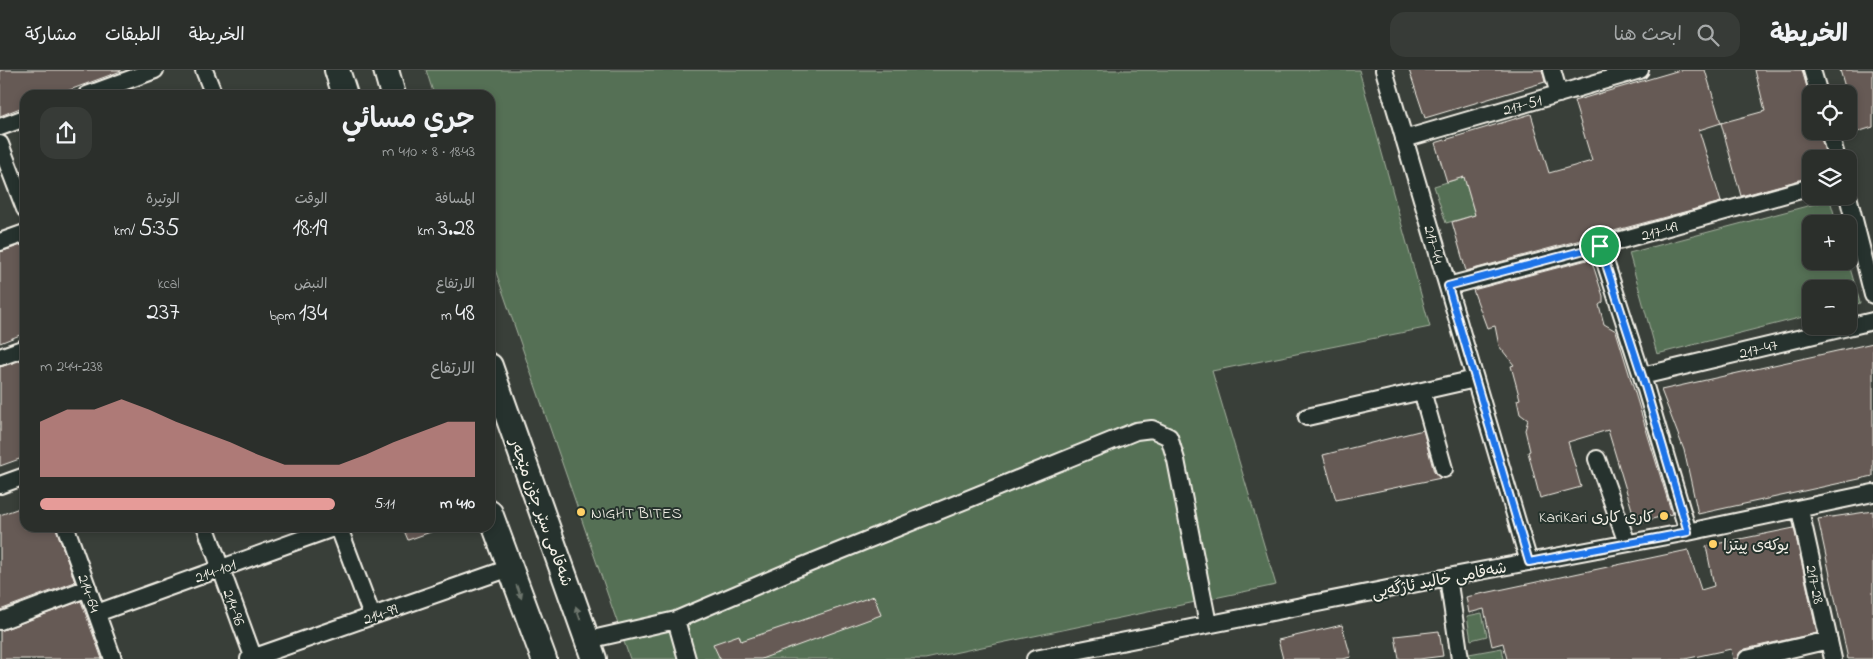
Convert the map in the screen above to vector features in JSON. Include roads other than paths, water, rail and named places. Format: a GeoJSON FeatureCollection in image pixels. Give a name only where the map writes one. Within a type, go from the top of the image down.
{"type":"FeatureCollection","features":[{"type":"Feature","properties":{"kind":"highway"},"geometry":{"type":"LineString","coordinates":[[336,70],[343,90]]}},
{"type":"Feature","properties":{"kind":"highway"},"geometry":{"type":"LineString","coordinates":[[386,70],[392,90]]}},
{"type":"Feature","properties":{"kind":"highway","name":"شەقامی سێر جۆن مێجەر"},"geometry":{"type":"LineString","coordinates":[[495,380],[591,650]]}},
{"type":"Feature","properties":{"kind":"highway"},"geometry":{"type":"LineString","coordinates":[[495,527],[538,657]]}},
{"type":"Feature","properties":{"kind":"street"},"geometry":{"type":"LineString","coordinates":[[204,70],[212,90]]}},
{"type":"Feature","properties":{"kind":"street","name":"217-44"},"geometry":{"type":"LineString","coordinates":[[1384,70],[1529,562]]}},
{"type":"Feature","properties":{"kind":"street"},"geometry":{"type":"LineString","coordinates":[[1552,70],[1559,94]]}},
{"type":"Feature","properties":{"kind":"street","name":"217-51"},"geometry":{"type":"LineString","coordinates":[[1404,139],[1640,70]]}},
{"type":"Feature","properties":{"kind":"street"},"geometry":{"type":"LineString","coordinates":[[1812,70],[1816,85]]}},
{"type":"Feature","properties":{"kind":"street"},"geometry":{"type":"LineString","coordinates":[[104,90],[144,72]]}},
{"type":"Feature","properties":{"kind":"street"},"geometry":{"type":"LineString","coordinates":[[0,127],[20,120]]}},
{"type":"Feature","properties":{"kind":"street"},"geometry":{"type":"LineString","coordinates":[[0,144],[20,196]]}},
{"type":"Feature","properties":{"kind":"street","name":"217-49"},"geometry":{"type":"LineString","coordinates":[[1448,286],[1802,190]]}},
{"type":"Feature","properties":{"kind":"street"},"geometry":{"type":"LineString","coordinates":[[1850,205],[1873,295]]}},
{"type":"Feature","properties":{"kind":"street"},"geometry":{"type":"LineString","coordinates":[[0,242],[20,235]]}},
{"type":"Feature","properties":{"kind":"street"},"geometry":{"type":"LineString","coordinates":[[1600,246],[1642,376],[1688,532]]}},
{"type":"Feature","properties":{"kind":"street","name":"217-47"},"geometry":{"type":"LineString","coordinates":[[1642,376],[1873,321]]}},
{"type":"Feature","properties":{"kind":"street"},"geometry":{"type":"LineString","coordinates":[[0,357],[20,350]]}},
{"type":"Feature","properties":{"kind":"street"},"geometry":{"type":"LineString","coordinates":[[1307,417],[1475,379]]}},
{"type":"Feature","properties":{"kind":"street"},"geometry":{"type":"LineString","coordinates":[[1422,391],[1444,468]]}},
{"type":"Feature","properties":{"kind":"street"},"geometry":{"type":"LineString","coordinates":[[591,650],[676,620],[793,570],[1118,439],[1136,432],[1152,430],[1169,437],[1176,460],[1208,624]]}},
{"type":"Feature","properties":{"kind":"street"},"geometry":{"type":"LineString","coordinates":[[1596,459],[1627,542]]}},
{"type":"Feature","properties":{"kind":"street"},"geometry":{"type":"LineString","coordinates":[[0,485],[20,478]]}},
{"type":"Feature","properties":{"kind":"street","name":"شەقامی خالید ئاژگەیی"},"geometry":{"type":"LineString","coordinates":[[1035,659],[1627,542],[1800,510],[1873,494]]}},
{"type":"Feature","properties":{"kind":"street","name":"217-28"},"geometry":{"type":"LineString","coordinates":[[1800,510],[1833,659]]}},
{"type":"Feature","properties":{"kind":"street","name":"214-64"},"geometry":{"type":"LineString","coordinates":[[72,532],[88,588],[113,659]]}},
{"type":"Feature","properties":{"kind":"street","name":"214-96"},"geometry":{"type":"LineString","coordinates":[[208,532],[252,659]]}},
{"type":"Feature","properties":{"kind":"street","name":"214-101"},"geometry":{"type":"LineString","coordinates":[[97,613],[322,532]]}},
{"type":"Feature","properties":{"kind":"street"},"geometry":{"type":"LineString","coordinates":[[340,532],[372,616]]}},
{"type":"Feature","properties":{"kind":"street","name":"214-99"},"geometry":{"type":"LineString","coordinates":[[252,659],[510,568]]}},
{"type":"Feature","properties":{"kind":"street"},"geometry":{"type":"LineString","coordinates":[[1448,577],[1460,659]]}},
{"type":"Feature","properties":{"kind":"street"},"geometry":{"type":"LineString","coordinates":[[0,621],[88,588]]}},
{"type":"Feature","properties":{"kind":"street"},"geometry":{"type":"LineString","coordinates":[[676,620],[687,659]]}},
{"type":"Feature","properties":{"kind":"street"},"geometry":{"type":"LineString","coordinates":[[1747,659],[1829,640]]}},
{"type":"Feature","properties":{"kind":"place","name":"NIGHT BITES"},"geometry":{"type":"Point","coordinates":[581,512]}},
{"type":"Feature","properties":{"kind":"place","name":"KariKari کاری کاری"},"geometry":{"type":"Point","coordinates":[1664,516]}},
{"type":"Feature","properties":{"kind":"place","name":"یوکەی پیتزا"},"geometry":{"type":"Point","coordinates":[1713,544]}}]}
